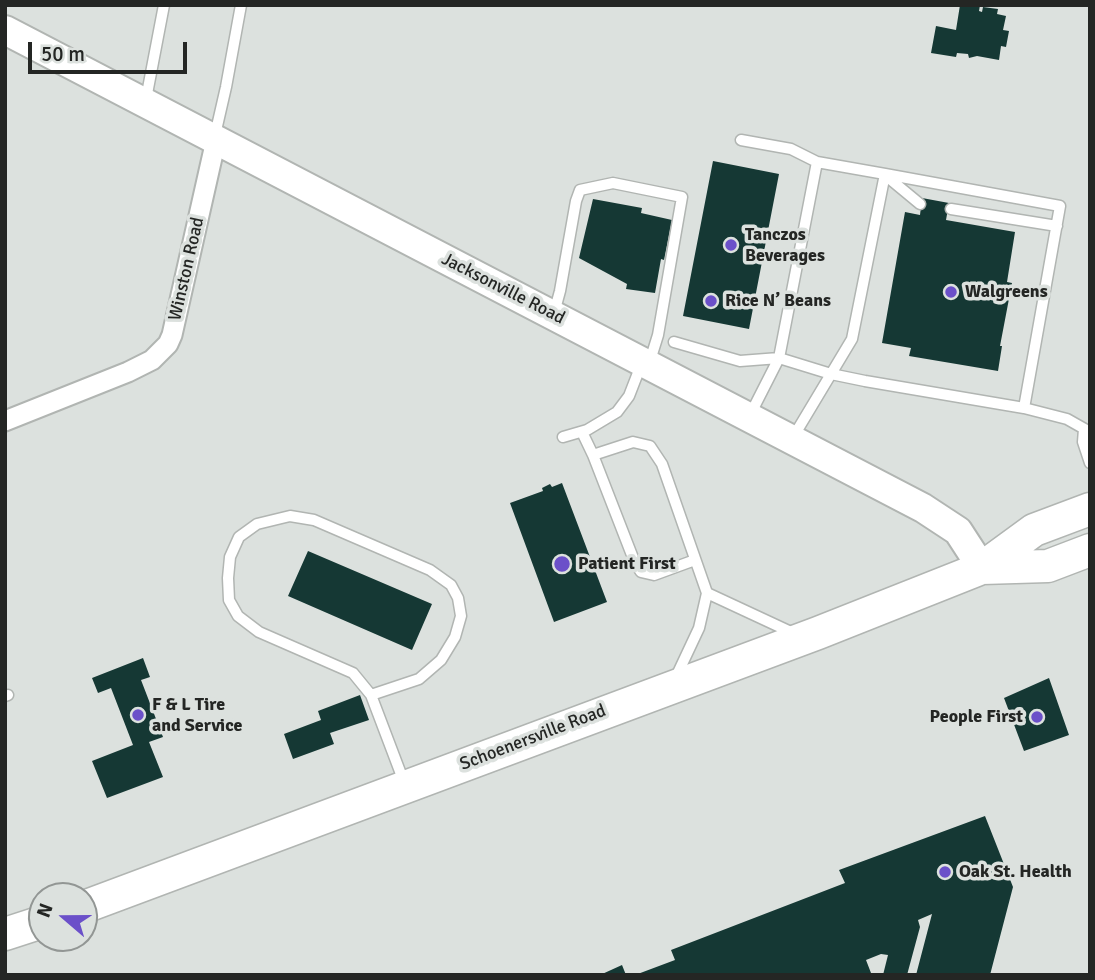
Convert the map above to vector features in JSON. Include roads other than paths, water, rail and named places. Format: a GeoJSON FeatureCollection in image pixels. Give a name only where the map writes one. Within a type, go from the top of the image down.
{"type":"FeatureCollection","features":[{"type":"Feature","properties":{"kind":"main road","name":"Schoenersville Road"},"geometry":{"type":"LineString","coordinates":[[98,902],[982,568],[1034,530],[1090,509]]}},
{"type":"Feature","properties":{"kind":"main road","name":"Schoenersville Road"},"geometry":{"type":"LineString","coordinates":[[982,568],[1048,566],[1090,550]]}},
{"type":"Feature","properties":{"kind":"main road"},"geometry":{"type":"LineString","coordinates":[[5,934],[28,927]]}},
{"type":"Feature","properties":{"kind":"street","name":"Jacksonville Road"},"geometry":{"type":"LineString","coordinates":[[5,30],[923,508],[958,531],[982,568]]}},
{"type":"Feature","properties":{"kind":"street","name":"Winston Road"},"geometry":{"type":"LineString","coordinates":[[5,421],[128,372],[152,360],[168,344],[215,139]]}},
{"type":"Feature","properties":{"kind":"lane"},"geometry":{"type":"LineString","coordinates":[[145,103],[164,5]]}},
{"type":"Feature","properties":{"kind":"lane"},"geometry":{"type":"LineString","coordinates":[[215,139],[241,5]]}},
{"type":"Feature","properties":{"kind":"lane"},"geometry":{"type":"LineString","coordinates":[[741,140],[792,149],[817,162],[1060,206],[1024,408]]}},
{"type":"Feature","properties":{"kind":"lane"},"geometry":{"type":"LineString","coordinates":[[749,417],[779,358],[817,162]]}},
{"type":"Feature","properties":{"kind":"lane"},"geometry":{"type":"LineString","coordinates":[[885,174],[920,204]]}},
{"type":"Feature","properties":{"kind":"lane"},"geometry":{"type":"LineString","coordinates":[[792,439],[852,339],[885,174]]}},
{"type":"Feature","properties":{"kind":"lane"},"geometry":{"type":"LineString","coordinates":[[553,315],[563,279],[580,190],[613,183],[682,197],[658,335],[629,396],[617,412],[582,432],[563,437]]}},
{"type":"Feature","properties":{"kind":"lane"},"geometry":{"type":"LineString","coordinates":[[951,209],[1057,226]]}},
{"type":"Feature","properties":{"kind":"lane"},"geometry":{"type":"LineString","coordinates":[[674,342],[740,361],[779,358],[831,374],[1024,408],[1067,419],[1087,430],[1083,442],[1090,463]]}},
{"type":"Feature","properties":{"kind":"lane"},"geometry":{"type":"LineString","coordinates":[[582,432],[641,572],[654,575],[695,560]]}},
{"type":"Feature","properties":{"kind":"lane"},"geometry":{"type":"LineString","coordinates":[[593,454],[633,442],[650,446],[662,464],[707,593],[699,628],[671,687]]}},
{"type":"Feature","properties":{"kind":"lane"},"geometry":{"type":"LineString","coordinates":[[371,695],[419,679],[441,660],[455,637],[461,616],[458,598],[451,585],[430,570],[314,520],[290,516],[257,523],[239,537],[230,557],[229,600],[238,616],[258,632],[353,673],[371,695],[406,786]]}},
{"type":"Feature","properties":{"kind":"lane"},"geometry":{"type":"LineString","coordinates":[[707,593],[803,637]]}},
{"type":"Feature","properties":{"kind":"place","name":"Tanczos Beverages"},"geometry":{"type":"Point","coordinates":[731,245]}},
{"type":"Feature","properties":{"kind":"place","name":"Walgreens"},"geometry":{"type":"Point","coordinates":[951,292]}},
{"type":"Feature","properties":{"kind":"place","name":"Rice N’ Beans"},"geometry":{"type":"Point","coordinates":[711,301]}},
{"type":"Feature","properties":{"kind":"place","name":"Patient First"},"geometry":{"type":"Point","coordinates":[562,564]}},
{"type":"Feature","properties":{"kind":"place","name":"F & L Tire and Service"},"geometry":{"type":"Point","coordinates":[138,715]}},
{"type":"Feature","properties":{"kind":"place","name":"People First"},"geometry":{"type":"Point","coordinates":[1037,717]}},
{"type":"Feature","properties":{"kind":"place","name":"Oak St. Health"},"geometry":{"type":"Point","coordinates":[945,872]}}]}
